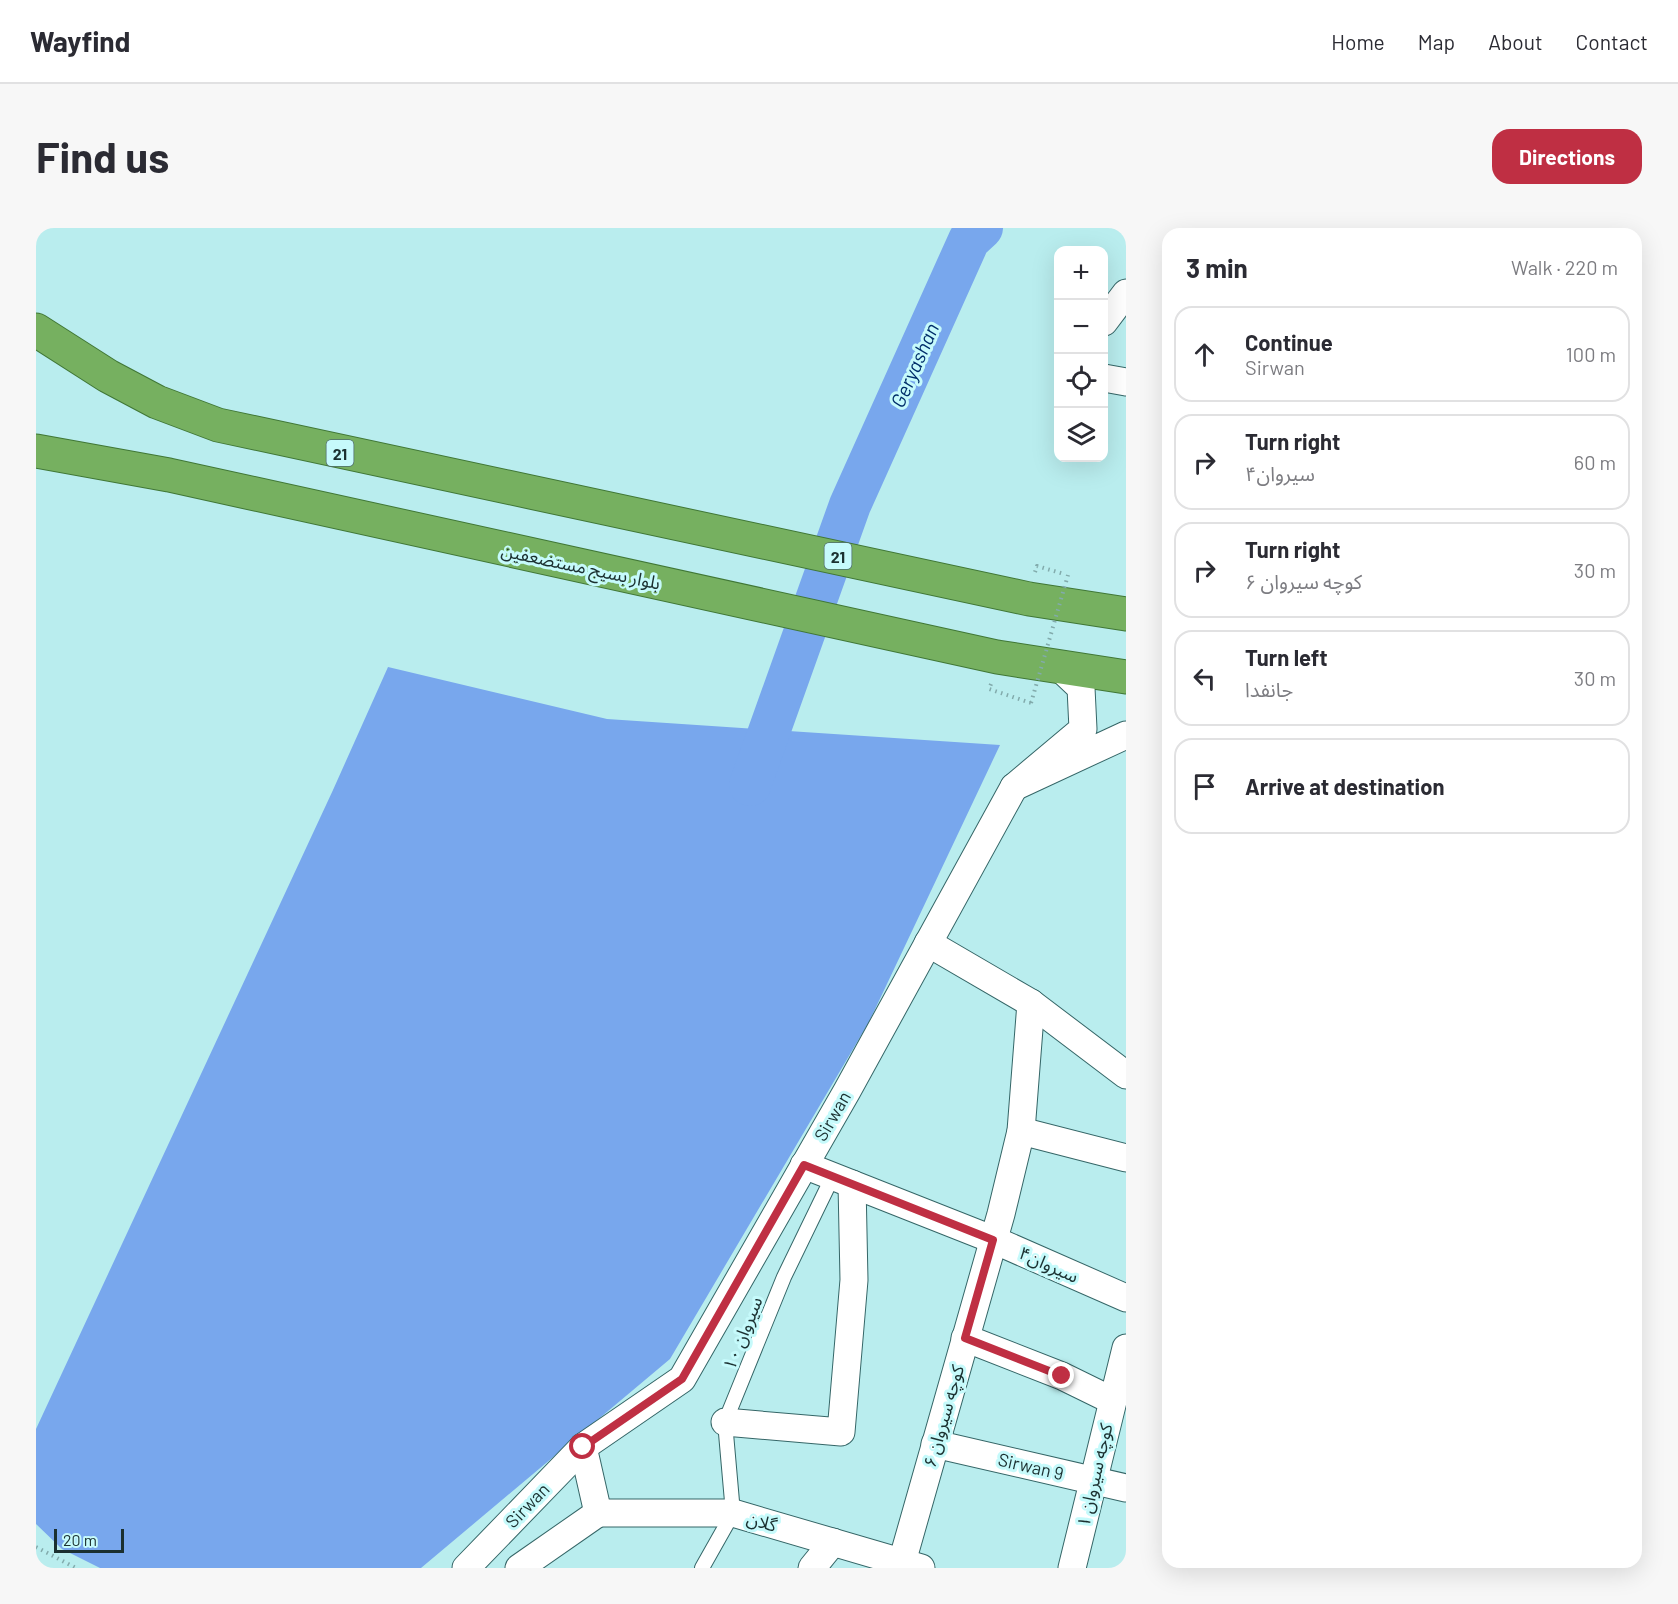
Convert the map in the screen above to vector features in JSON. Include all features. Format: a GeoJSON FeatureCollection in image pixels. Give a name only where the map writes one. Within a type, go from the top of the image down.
{"type":"FeatureCollection","features":[{"type":"Feature","properties":{"kind":"highway","name":"21"},"geometry":{"type":"LineString","coordinates":[[36,330],[108,376],[157,402],[218,425],[307,446],[665,519],[1010,594],[1126,614]]}},
{"type":"Feature","properties":{"kind":"highway"},"geometry":{"type":"LineString","coordinates":[[36,346],[108,376]]}},
{"type":"Feature","properties":{"kind":"highway","name":"بلوار بسیج مستضعفین"},"geometry":{"type":"LineString","coordinates":[[42,450],[169,475],[974,651],[1061,669],[1126,677]]}},
{"type":"Feature","properties":{"kind":"street"},"geometry":{"type":"LineString","coordinates":[[1108,317],[1126,293]]}},
{"type":"Feature","properties":{"kind":"street"},"geometry":{"type":"LineString","coordinates":[[1108,379],[1126,382]]}},
{"type":"Feature","properties":{"kind":"street"},"geometry":{"type":"LineString","coordinates":[[1014,787],[1083,729],[1081,688],[1061,669]]}},
{"type":"Feature","properties":{"kind":"street"},"geometry":{"type":"LineString","coordinates":[[1014,787],[1126,735]]}},
{"type":"Feature","properties":{"kind":"street","name":"Sirwan"},"geometry":{"type":"LineString","coordinates":[[466,1568],[583,1447],[682,1379],[1014,787]]}},
{"type":"Feature","properties":{"kind":"street"},"geometry":{"type":"LineString","coordinates":[[928,943],[1030,1003],[1126,1076]]}},
{"type":"Feature","properties":{"kind":"street","name":"کوچه سیروان ۶"},"geometry":{"type":"LineString","coordinates":[[911,1565],[935,1444],[993,1240],[1021,1131],[1030,1003]]}},
{"type":"Feature","properties":{"kind":"street"},"geometry":{"type":"LineString","coordinates":[[1021,1131],[1126,1158]]}},
{"type":"Feature","properties":{"kind":"street","name":"سیروان۴"},"geometry":{"type":"LineString","coordinates":[[804,1165],[993,1240],[1126,1298]]}},
{"type":"Feature","properties":{"kind":"street"},"geometry":{"type":"LineString","coordinates":[[724,1422],[840,1432],[854,1280],[842,1180]]}},
{"type":"Feature","properties":{"kind":"street"},"geometry":{"type":"LineString","coordinates":[[965,1338],[1062,1376],[1119,1402]]}},
{"type":"Feature","properties":{"kind":"street","name":"کوچه سیروان ۱"},"geometry":{"type":"LineString","coordinates":[[1072,1568],[1092,1480],[1119,1402],[1126,1348]]}},
{"type":"Feature","properties":{"kind":"street","name":"Sirwan 9"},"geometry":{"type":"LineString","coordinates":[[935,1444],[1126,1488]]}},
{"type":"Feature","properties":{"kind":"street"},"geometry":{"type":"LineString","coordinates":[[519,1568],[598,1513],[583,1447]]}},
{"type":"Feature","properties":{"kind":"street","name":"گلان"},"geometry":{"type":"LineString","coordinates":[[598,1513],[733,1513],[911,1565]]}},
{"type":"Feature","properties":{"kind":"street"},"geometry":{"type":"LineString","coordinates":[[812,1568],[833,1542]]}},
{"type":"Feature","properties":{"kind":"lane","name":"سیروان ۱۰"},"geometry":{"type":"LineString","coordinates":[[733,1513],[724,1422],[784,1277],[842,1180]]}},
{"type":"Feature","properties":{"kind":"lane"},"geometry":{"type":"LineString","coordinates":[[702,1568],[733,1513]]}},
{"type":"Feature","properties":{"kind":"path"},"geometry":{"type":"LineString","coordinates":[[989,689],[1030,703],[1068,575],[1037,566]]}},
{"type":"Feature","properties":{"kind":"path"},"geometry":{"type":"LineString","coordinates":[[36,1547],[76,1568]]}},
{"type":"Feature","properties":{"kind":"water"},"geometry":{"type":"Polygon","coordinates":[[[388,667],[607,719],[1000,745],[869,1022],[670,1359],[421,1568],[100,1568],[62,1549],[36,1524],[36,1429],[388,667]]]}},
{"type":"Feature","properties":{"kind":"waterway","name":"Geryashan"},"geometry":{"type":"LineString","coordinates":[[750,785],[850,505],[969,240],[982,228]]}},
{"type":"Feature","properties":{"kind":"route"},"geometry":{"type":"LineString","coordinates":[[583,1447],[682,1379],[804,1165],[993,1240],[965,1338],[1062,1376]]}}]}
